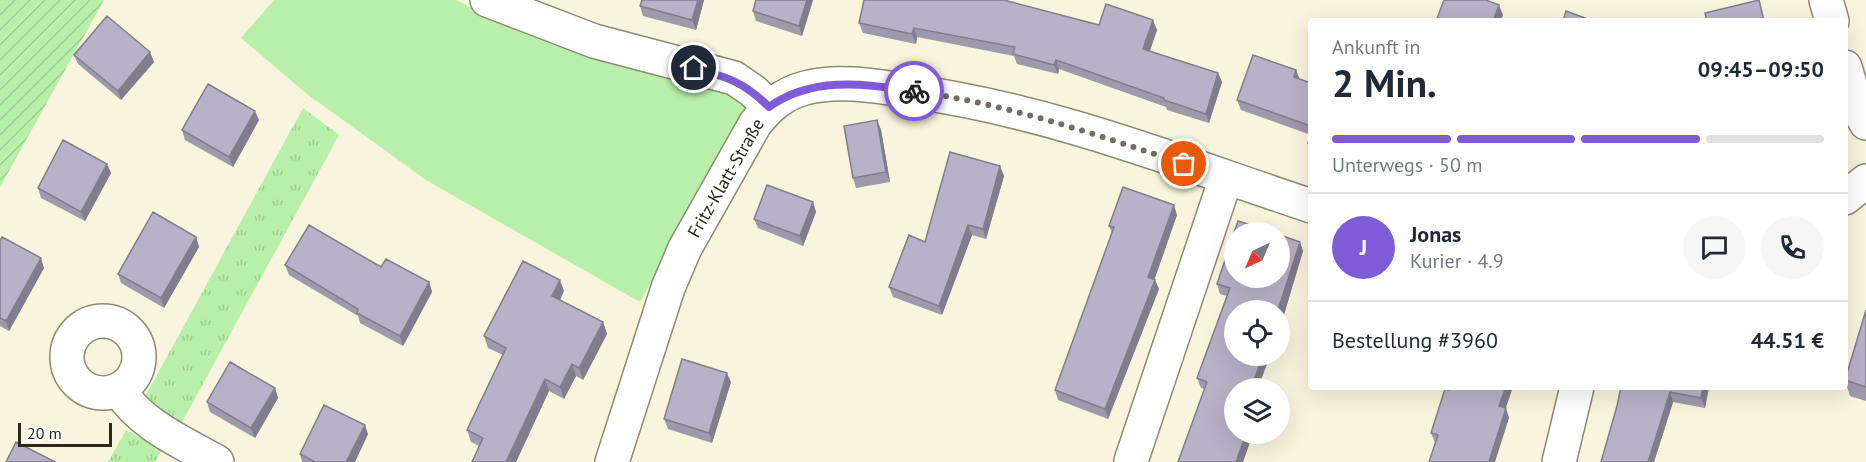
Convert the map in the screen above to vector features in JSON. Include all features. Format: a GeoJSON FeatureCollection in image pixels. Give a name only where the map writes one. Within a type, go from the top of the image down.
{"type":"FeatureCollection","features":[{"type":"Feature","properties":{"kind":"street"},"geometry":{"type":"LineString","coordinates":[[487,0],[594,40],[734,78],[753,91],[769,107]]}},
{"type":"Feature","properties":{"kind":"street"},"geometry":{"type":"LineString","coordinates":[[1826,0],[1831,18]]}},
{"type":"Feature","properties":{"kind":"street"},"geometry":{"type":"LineString","coordinates":[[1848,77],[1856,105],[1866,123]]}},
{"type":"Feature","properties":{"kind":"street","name":"Fritz-Klatt-Straße"},"geometry":{"type":"LineString","coordinates":[[612,462],[668,288],[685,248],[755,124],[769,107],[797,91],[835,84],[941,95],[1059,122],[1308,205]]}},
{"type":"Feature","properties":{"kind":"street"},"geometry":{"type":"LineString","coordinates":[[1131,461],[1226,178]]}},
{"type":"Feature","properties":{"kind":"street"},"geometry":{"type":"LineString","coordinates":[[1848,196],[1866,181]]}},
{"type":"Feature","properties":{"kind":"street"},"geometry":{"type":"LineString","coordinates":[[119,390],[130,407],[145,420],[217,462]]}},
{"type":"Feature","properties":{"kind":"street"},"geometry":{"type":"LineString","coordinates":[[1559,462],[1575,390]]}},
{"type":"Feature","properties":{"kind":"green space"},"geometry":{"type":"Polygon","coordinates":[[[0,0],[104,0],[0,187],[0,0]]]}},
{"type":"Feature","properties":{"kind":"green space"},"geometry":{"type":"Polygon","coordinates":[[[274,0],[456,0],[500,22],[742,95],[747,105],[640,302],[426,180],[307,94],[241,38],[274,0]]]}},
{"type":"Feature","properties":{"kind":"green space"},"geometry":{"type":"Polygon","coordinates":[[[303,108],[339,135],[181,424],[160,410],[146,395],[303,108]]]}},
{"type":"Feature","properties":{"kind":"green space"},"geometry":{"type":"Polygon","coordinates":[[[126,430],[162,450],[155,462],[108,462],[126,430]]]}},
{"type":"Feature","properties":{"kind":"building"},"geometry":{"type":"Polygon","coordinates":[[[642,0],[698,0],[692,20],[640,6],[642,0]]]}},
{"type":"Feature","properties":{"kind":"building"},"geometry":{"type":"Polygon","coordinates":[[[756,0],[807,0],[799,26],[753,11],[756,0]]]}},
{"type":"Feature","properties":{"kind":"building"},"geometry":{"type":"Polygon","coordinates":[[[864,0],[1004,0],[1099,25],[1106,4],[1153,20],[1143,49],[1218,73],[1206,114],[1056,60],[1054,65],[1013,54],[1015,47],[914,28],[912,34],[859,23],[864,0]]]}},
{"type":"Feature","properties":{"kind":"building"},"geometry":{"type":"Polygon","coordinates":[[[1444,0],[1486,0],[1499,5],[1494,18],[1437,18],[1444,0]]]}},
{"type":"Feature","properties":{"kind":"building"},"geometry":{"type":"Polygon","coordinates":[[[1759,0],[1763,18],[1706,18],[1705,13],[1759,0]]]}},
{"type":"Feature","properties":{"kind":"building"},"geometry":{"type":"Polygon","coordinates":[[[1566,11],[1585,18],[1564,18],[1566,11]]]}},
{"type":"Feature","properties":{"kind":"building"},"geometry":{"type":"Polygon","coordinates":[[[107,16],[150,52],[118,91],[74,55],[107,16]]]}},
{"type":"Feature","properties":{"kind":"building"},"geometry":{"type":"Polygon","coordinates":[[[1253,55],[1296,70],[1294,77],[1308,82],[1308,125],[1237,100],[1253,55]]]}},
{"type":"Feature","properties":{"kind":"building"},"geometry":{"type":"Polygon","coordinates":[[[208,84],[255,111],[229,157],[182,130],[208,84]]]}},
{"type":"Feature","properties":{"kind":"building"},"geometry":{"type":"Polygon","coordinates":[[[877,120],[886,172],[853,178],[844,126],[877,120]]]}},
{"type":"Feature","properties":{"kind":"building"},"geometry":{"type":"Polygon","coordinates":[[[63,140],[107,164],[81,212],[38,188],[63,140]]]}},
{"type":"Feature","properties":{"kind":"building"},"geometry":{"type":"Polygon","coordinates":[[[950,152],[1000,166],[983,229],[968,225],[939,306],[889,287],[909,235],[925,242],[950,152]]]}},
{"type":"Feature","properties":{"kind":"building"},"geometry":{"type":"Polygon","coordinates":[[[767,185],[813,202],[800,236],[754,219],[767,185]]]}},
{"type":"Feature","properties":{"kind":"building"},"geometry":{"type":"Polygon","coordinates":[[[1123,187],[1174,205],[1148,277],[1155,280],[1105,409],[1055,390],[1114,227],[1109,226],[1123,187]]]}},
{"type":"Feature","properties":{"kind":"building"},"geometry":{"type":"Polygon","coordinates":[[[153,212],[196,237],[161,298],[118,274],[153,212]]]}},
{"type":"Feature","properties":{"kind":"building"},"geometry":{"type":"Polygon","coordinates":[[[309,225],[381,267],[386,259],[429,282],[400,336],[357,313],[358,309],[285,265],[309,225]]]}},
{"type":"Feature","properties":{"kind":"building"},"geometry":{"type":"Polygon","coordinates":[[[2,237],[41,258],[6,321],[0,318],[0,241],[2,237]]]}},
{"type":"Feature","properties":{"kind":"building"},"geometry":{"type":"Polygon","coordinates":[[[1290,238],[1300,242],[1290,273],[1290,238]]]}},
{"type":"Feature","properties":{"kind":"building"},"geometry":{"type":"Polygon","coordinates":[[[523,261],[560,280],[552,296],[603,322],[579,368],[572,364],[560,387],[545,379],[506,462],[472,462],[483,438],[467,430],[506,348],[484,336],[523,261]]]}},
{"type":"Feature","properties":{"kind":"building"},"geometry":{"type":"Polygon","coordinates":[[[1224,263],[1224,286],[1217,284],[1224,263]]]}},
{"type":"Feature","properties":{"kind":"building"},"geometry":{"type":"Polygon","coordinates":[[[1230,288],[1285,288],[1281,300],[1226,300],[1230,288]]]}},
{"type":"Feature","properties":{"kind":"building"},"geometry":{"type":"Polygon","coordinates":[[[1224,304],[1224,366],[1259,366],[1255,378],[1224,378],[1224,444],[1242,444],[1236,462],[1178,462],[1207,382],[1197,378],[1224,304]]]}},
{"type":"Feature","properties":{"kind":"building"},"geometry":{"type":"Polygon","coordinates":[[[1866,310],[1866,387],[1848,381],[1848,370],[1866,310]]]}},
{"type":"Feature","properties":{"kind":"building"},"geometry":{"type":"Polygon","coordinates":[[[682,359],[727,373],[709,433],[664,419],[682,359]]]}},
{"type":"Feature","properties":{"kind":"building"},"geometry":{"type":"Polygon","coordinates":[[[230,362],[275,388],[251,428],[207,402],[230,362]]]}},
{"type":"Feature","properties":{"kind":"building"},"geometry":{"type":"Polygon","coordinates":[[[1445,390],[1505,390],[1499,406],[1506,408],[1489,462],[1429,462],[1438,435],[1431,433],[1445,390]]]}},
{"type":"Feature","properties":{"kind":"building"},"geometry":{"type":"Polygon","coordinates":[[[1620,390],[1702,390],[1701,398],[1670,392],[1648,462],[1601,462],[1620,390]]]}},
{"type":"Feature","properties":{"kind":"building"},"geometry":{"type":"Polygon","coordinates":[[[324,405],[365,425],[346,462],[315,462],[300,454],[324,405]]]}},
{"type":"Feature","properties":{"kind":"building"},"geometry":{"type":"Polygon","coordinates":[[[16,442],[55,462],[6,462],[16,442]]]}},
{"type":"Feature","properties":{"kind":"way so far"},"geometry":{"type":"LineString","coordinates":[[914,91],[1000,107],[1059,122],[1184,164]]}},
{"type":"Feature","properties":{"kind":"route"},"geometry":{"type":"LineString","coordinates":[[694,68],[734,78],[753,91],[769,107],[786,94],[807,87],[835,84],[880,86],[914,91]]}}]}
